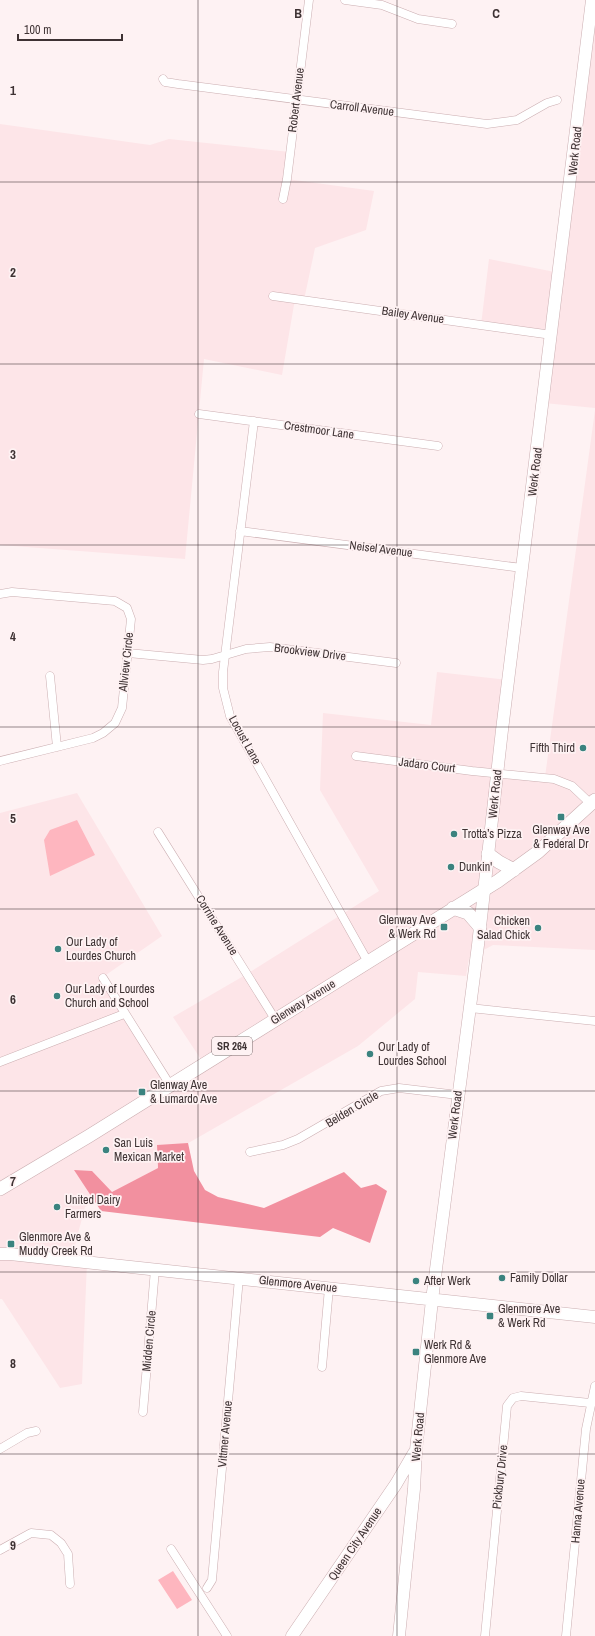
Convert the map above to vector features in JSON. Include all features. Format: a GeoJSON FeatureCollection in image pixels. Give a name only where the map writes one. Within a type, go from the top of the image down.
{"type":"FeatureCollection","features":[{"type":"Feature","properties":{"kind":"main road","name":"Glenway Avenue"},"geometry":{"type":"LineString","coordinates":[[0,1189],[170,1085],[514,870],[538,852],[593,802]]}},
{"type":"Feature","properties":{"kind":"main road"},"geometry":{"type":"LineString","coordinates":[[488,854],[514,870]]}},
{"type":"Feature","properties":{"kind":"main road"},"geometry":{"type":"LineString","coordinates":[[453,908],[468,913],[480,927]]}},
{"type":"Feature","properties":{"kind":"street","name":"Robert Avenue"},"geometry":{"type":"LineString","coordinates":[[283,199],[309,0]]}},
{"type":"Feature","properties":{"kind":"street"},"geometry":{"type":"LineString","coordinates":[[345,0],[382,5],[418,19],[452,24]]}},
{"type":"Feature","properties":{"kind":"street","name":"Werk Road"},"geometry":{"type":"LineString","coordinates":[[399,1636],[414,1489],[416,1450],[432,1300],[480,927],[497,773],[575,149],[592,0]]}},
{"type":"Feature","properties":{"kind":"street","name":"Carroll Avenue"},"geometry":{"type":"LineString","coordinates":[[163,79],[165,82],[178,84],[487,124],[517,120],[547,103],[557,100]]}},
{"type":"Feature","properties":{"kind":"street","name":"Bailey Avenue"},"geometry":{"type":"LineString","coordinates":[[273,296],[552,335]]}},
{"type":"Feature","properties":{"kind":"street","name":"Crestmoor Lane"},"geometry":{"type":"LineString","coordinates":[[199,414],[438,446]]}},
{"type":"Feature","properties":{"kind":"street","name":"Locust Lane"},"geometry":{"type":"LineString","coordinates":[[254,421],[225,654],[223,688],[230,716],[368,962]]}},
{"type":"Feature","properties":{"kind":"street","name":"Neisel Avenue"},"geometry":{"type":"LineString","coordinates":[[240,531],[522,568]]}},
{"type":"Feature","properties":{"kind":"street","name":"Allview Circle"},"geometry":{"type":"LineString","coordinates":[[0,594],[12,592],[120,602],[127,608],[131,619],[122,708],[115,723],[103,733],[93,738],[0,761]]}},
{"type":"Feature","properties":{"kind":"street","name":"Brookview Drive"},"geometry":{"type":"LineString","coordinates":[[128,653],[203,660],[212,659],[246,649],[270,647],[396,663]]}},
{"type":"Feature","properties":{"kind":"street"},"geometry":{"type":"LineString","coordinates":[[50,676],[57,747]]}},
{"type":"Feature","properties":{"kind":"street","name":"Jadaro Court"},"geometry":{"type":"LineString","coordinates":[[356,756],[560,780],[572,786],[593,802]]}},
{"type":"Feature","properties":{"kind":"street","name":"Corrine Avenue"},"geometry":{"type":"LineString","coordinates":[[158,832],[274,1019]]}},
{"type":"Feature","properties":{"kind":"street"},"geometry":{"type":"LineString","coordinates":[[102,978],[170,1085]]}},
{"type":"Feature","properties":{"kind":"street"},"geometry":{"type":"LineString","coordinates":[[470,1008],[595,1021]]}},
{"type":"Feature","properties":{"kind":"street"},"geometry":{"type":"LineString","coordinates":[[0,1062],[124,1014]]}},
{"type":"Feature","properties":{"kind":"street","name":"Belden Circle"},"geometry":{"type":"LineString","coordinates":[[250,1152],[283,1145],[298,1139],[380,1091],[399,1088],[458,1095]]}},
{"type":"Feature","properties":{"kind":"street","name":"Glenmore Avenue"},"geometry":{"type":"LineString","coordinates":[[0,1254],[155,1269],[595,1317]]}},
{"type":"Feature","properties":{"kind":"street","name":"Midden Circle"},"geometry":{"type":"LineString","coordinates":[[143,1412],[155,1269]]}},
{"type":"Feature","properties":{"kind":"street","name":"Vittmer Avenue"},"geometry":{"type":"LineString","coordinates":[[207,1588],[212,1580],[239,1278]]}},
{"type":"Feature","properties":{"kind":"street"},"geometry":{"type":"LineString","coordinates":[[322,1368],[329,1288]]}},
{"type":"Feature","properties":{"kind":"street","name":"Hanna Avenue"},"geometry":{"type":"LineString","coordinates":[[566,1636],[586,1429],[590,1403],[595,1386]]}},
{"type":"Feature","properties":{"kind":"street","name":"Pickbury Drive"},"geometry":{"type":"LineString","coordinates":[[485,1636],[507,1406],[513,1398],[521,1396],[590,1403]]}},
{"type":"Feature","properties":{"kind":"street"},"geometry":{"type":"LineString","coordinates":[[0,1449],[27,1433],[36,1431]]}},
{"type":"Feature","properties":{"kind":"street","name":"Queen City Avenue"},"geometry":{"type":"LineString","coordinates":[[292,1636],[396,1484],[416,1450]]}},
{"type":"Feature","properties":{"kind":"street"},"geometry":{"type":"LineString","coordinates":[[0,1550],[31,1533],[51,1535],[61,1543],[68,1554],[70,1584]]}},
{"type":"Feature","properties":{"kind":"street"},"geometry":{"type":"LineString","coordinates":[[171,1549],[227,1636]]}},
{"type":"Feature","properties":{"kind":"shaded area"},"geometry":{"type":"Polygon","coordinates":[[[595,0],[595,408],[544,403],[552,335],[481,325],[489,259],[560,273],[595,0]]]}},
{"type":"Feature","properties":{"kind":"shaded area"},"geometry":{"type":"Polygon","coordinates":[[[0,124],[150,145],[169,139],[290,152],[287,179],[374,191],[366,230],[315,248],[304,300],[295,299],[282,375],[204,359],[185,559],[0,545],[0,124]]]}},
{"type":"Feature","properties":{"kind":"shaded area"},"geometry":{"type":"Polygon","coordinates":[[[595,410],[595,950],[493,945],[469,958],[466,976],[418,972],[415,999],[358,1046],[157,1161],[158,1168],[85,1207],[71,1260],[87,1262],[82,1384],[60,1388],[2,1299],[0,1299],[0,813],[77,793],[162,936],[103,977],[170,1085],[204,1064],[173,1017],[247,974],[379,891],[320,790],[323,713],[431,725],[437,672],[508,680],[497,773],[545,777],[595,410]]]}},
{"type":"Feature","properties":{"kind":"shaded area"},"geometry":{"type":"Polygon","coordinates":[[[77,820],[95,855],[50,876],[44,840],[50,830],[77,820]]]}},
{"type":"Feature","properties":{"kind":"shaded area"},"geometry":{"type":"Polygon","coordinates":[[[188,1143],[194,1171],[205,1190],[218,1197],[264,1208],[344,1172],[361,1188],[376,1184],[387,1191],[370,1243],[333,1228],[320,1237],[101,1211],[74,1170],[92,1171],[112,1192],[158,1168],[157,1145],[188,1143]]]}},
{"type":"Feature","properties":{"kind":"shaded area"},"geometry":{"type":"Polygon","coordinates":[[[173,1571],[192,1600],[177,1609],[158,1580],[173,1571]]]}},
{"type":"Feature","properties":{"kind":"place","name":"Fifth Third"},"geometry":{"type":"Point","coordinates":[583,748]}},
{"type":"Feature","properties":{"kind":"place","name":"Glenway Ave & Federal Dr"},"geometry":{"type":"Point","coordinates":[561,817]}},
{"type":"Feature","properties":{"kind":"place","name":"Trotta’s Pizza"},"geometry":{"type":"Point","coordinates":[454,834]}},
{"type":"Feature","properties":{"kind":"place","name":"Dunkin'"},"geometry":{"type":"Point","coordinates":[451,867]}},
{"type":"Feature","properties":{"kind":"place","name":"Glenway Ave & Werk Rd"},"geometry":{"type":"Point","coordinates":[444,927]}},
{"type":"Feature","properties":{"kind":"place","name":"Chicken Salad Chick"},"geometry":{"type":"Point","coordinates":[538,928]}},
{"type":"Feature","properties":{"kind":"place","name":"Our Lady of Lourdes Church"},"geometry":{"type":"Point","coordinates":[58,949]}},
{"type":"Feature","properties":{"kind":"place","name":"Our Lady of Lourdes Church and School"},"geometry":{"type":"Point","coordinates":[57,996]}},
{"type":"Feature","properties":{"kind":"place","name":"Our Lady of Lourdes School"},"geometry":{"type":"Point","coordinates":[370,1054]}},
{"type":"Feature","properties":{"kind":"place","name":"Glenway Ave & Lumardo Ave"},"geometry":{"type":"Point","coordinates":[142,1092]}},
{"type":"Feature","properties":{"kind":"place","name":"San Luis Mexican Market"},"geometry":{"type":"Point","coordinates":[106,1150]}},
{"type":"Feature","properties":{"kind":"place","name":"United Dairy Farmers"},"geometry":{"type":"Point","coordinates":[57,1207]}},
{"type":"Feature","properties":{"kind":"place","name":"Glenmore Ave & Muddy Creek Rd"},"geometry":{"type":"Point","coordinates":[11,1244]}},
{"type":"Feature","properties":{"kind":"place","name":"Family Dollar"},"geometry":{"type":"Point","coordinates":[502,1278]}},
{"type":"Feature","properties":{"kind":"place","name":"After Werk"},"geometry":{"type":"Point","coordinates":[416,1281]}},
{"type":"Feature","properties":{"kind":"place","name":"Glenmore Ave & Werk Rd"},"geometry":{"type":"Point","coordinates":[490,1316]}},
{"type":"Feature","properties":{"kind":"place","name":"Werk Rd & Glenmore Ave"},"geometry":{"type":"Point","coordinates":[416,1352]}}]}
